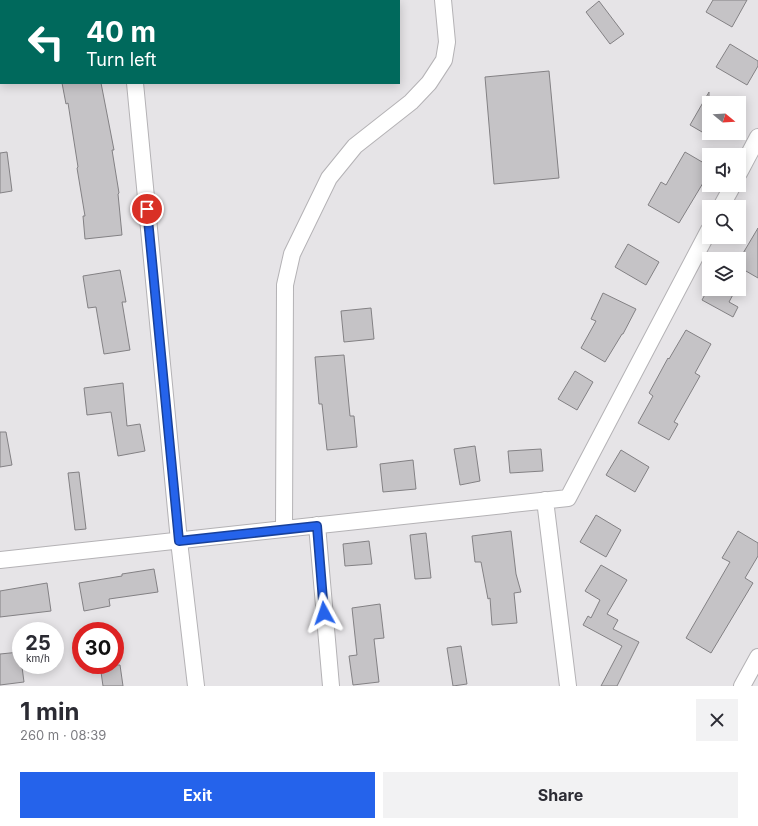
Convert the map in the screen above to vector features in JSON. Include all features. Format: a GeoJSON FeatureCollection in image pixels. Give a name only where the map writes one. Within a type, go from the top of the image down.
{"type":"FeatureCollection","features":[{"type":"Feature","properties":{"kind":"street"},"geometry":{"type":"LineString","coordinates":[[284,529],[285,285],[292,254],[329,178],[355,146],[411,102],[429,83],[444,60],[447,42],[443,0]]}},
{"type":"Feature","properties":{"kind":"street"},"geometry":{"type":"LineString","coordinates":[[135,84],[179,541],[196,686]]}},
{"type":"Feature","properties":{"kind":"street"},"geometry":{"type":"LineString","coordinates":[[746,160],[758,137]]}},
{"type":"Feature","properties":{"kind":"street"},"geometry":{"type":"LineString","coordinates":[[0,560],[568,498],[702,243]]}},
{"type":"Feature","properties":{"kind":"street"},"geometry":{"type":"LineString","coordinates":[[545,500],[568,686]]}},
{"type":"Feature","properties":{"kind":"street"},"geometry":{"type":"LineString","coordinates":[[317,526],[331,686]]}},
{"type":"Feature","properties":{"kind":"street"},"geometry":{"type":"LineString","coordinates":[[742,686],[758,657]]}},
{"type":"Feature","properties":{"kind":"building"},"geometry":{"type":"Polygon","coordinates":[[[713,0],[747,0],[732,27],[706,12],[713,0]]]}},
{"type":"Feature","properties":{"kind":"building"},"geometry":{"type":"Polygon","coordinates":[[[599,1],[624,34],[610,44],[586,12],[599,1]]]}},
{"type":"Feature","properties":{"kind":"building"},"geometry":{"type":"Polygon","coordinates":[[[730,44],[758,61],[758,66],[747,85],[716,67],[730,44]]]}},
{"type":"Feature","properties":{"kind":"building"},"geometry":{"type":"Polygon","coordinates":[[[549,71],[559,178],[494,184],[485,77],[549,71]]]}},
{"type":"Feature","properties":{"kind":"building"},"geometry":{"type":"Polygon","coordinates":[[[62,84],[101,84],[114,150],[112,150],[119,193],[122,235],[85,239],[83,216],[85,216],[68,103],[66,104],[62,84]]]}},
{"type":"Feature","properties":{"kind":"building"},"geometry":{"type":"Polygon","coordinates":[[[702,104],[702,132],[690,125],[702,104]]]}},
{"type":"Feature","properties":{"kind":"building"},"geometry":{"type":"Polygon","coordinates":[[[7,152],[12,191],[0,193],[0,153],[7,152]]]}},
{"type":"Feature","properties":{"kind":"building"},"geometry":{"type":"Polygon","coordinates":[[[685,152],[702,162],[702,185],[679,223],[648,205],[661,182],[666,185],[685,152]]]}},
{"type":"Feature","properties":{"kind":"building"},"geometry":{"type":"Polygon","coordinates":[[[758,228],[758,278],[746,271],[746,252],[744,252],[758,228]]]}},
{"type":"Feature","properties":{"kind":"building"},"geometry":{"type":"Polygon","coordinates":[[[628,244],[659,262],[646,285],[615,267],[628,244]]]}},
{"type":"Feature","properties":{"kind":"building"},"geometry":{"type":"Polygon","coordinates":[[[120,270],[126,302],[122,302],[130,350],[104,354],[96,307],[88,308],[83,276],[120,270]]]}},
{"type":"Feature","properties":{"kind":"building"},"geometry":{"type":"Polygon","coordinates":[[[603,293],[636,309],[623,334],[605,362],[581,348],[596,321],[591,319],[603,293]]]}},
{"type":"Feature","properties":{"kind":"building"},"geometry":{"type":"Polygon","coordinates":[[[704,296],[732,296],[729,302],[738,307],[733,317],[702,300],[704,296]]]}},
{"type":"Feature","properties":{"kind":"building"},"geometry":{"type":"Polygon","coordinates":[[[371,308],[374,339],[344,342],[341,311],[371,308]]]}},
{"type":"Feature","properties":{"kind":"building"},"geometry":{"type":"Polygon","coordinates":[[[686,330],[711,344],[695,373],[700,376],[674,422],[678,424],[669,440],[638,423],[653,396],[649,393],[668,358],[669,359],[686,330]]]}},
{"type":"Feature","properties":{"kind":"building"},"geometry":{"type":"Polygon","coordinates":[[[344,355],[350,416],[354,416],[357,447],[327,450],[322,404],[319,404],[315,357],[344,355]]]}},
{"type":"Feature","properties":{"kind":"building"},"geometry":{"type":"Polygon","coordinates":[[[575,371],[593,382],[577,410],[558,399],[575,371]]]}},
{"type":"Feature","properties":{"kind":"building"},"geometry":{"type":"Polygon","coordinates":[[[123,383],[127,426],[140,424],[145,451],[118,456],[111,412],[87,415],[84,388],[123,383]]]}},
{"type":"Feature","properties":{"kind":"building"},"geometry":{"type":"Polygon","coordinates":[[[0,432],[6,432],[12,465],[0,467],[0,432]]]}},
{"type":"Feature","properties":{"kind":"building"},"geometry":{"type":"Polygon","coordinates":[[[475,446],[480,481],[460,485],[454,449],[475,446]]]}},
{"type":"Feature","properties":{"kind":"building"},"geometry":{"type":"Polygon","coordinates":[[[541,449],[543,471],[510,473],[508,451],[541,449]]]}},
{"type":"Feature","properties":{"kind":"building"},"geometry":{"type":"Polygon","coordinates":[[[621,450],[649,467],[635,492],[606,475],[621,450]]]}},
{"type":"Feature","properties":{"kind":"building"},"geometry":{"type":"Polygon","coordinates":[[[413,460],[416,489],[383,492],[380,464],[413,460]]]}},
{"type":"Feature","properties":{"kind":"building"},"geometry":{"type":"Polygon","coordinates":[[[79,472],[86,529],[75,530],[68,473],[79,472]]]}},
{"type":"Feature","properties":{"kind":"building"},"geometry":{"type":"Polygon","coordinates":[[[596,515],[621,530],[606,557],[580,542],[596,515]]]}},
{"type":"Feature","properties":{"kind":"building"},"geometry":{"type":"Polygon","coordinates":[[[511,531],[516,574],[521,592],[514,593],[517,623],[492,625],[490,598],[488,599],[481,562],[475,562],[472,536],[511,531]]]}},
{"type":"Feature","properties":{"kind":"building"},"geometry":{"type":"Polygon","coordinates":[[[738,531],[758,543],[758,556],[745,578],[753,583],[711,653],[686,638],[730,562],[722,558],[738,531]]]}},
{"type":"Feature","properties":{"kind":"building"},"geometry":{"type":"Polygon","coordinates":[[[426,533],[431,578],[415,579],[410,535],[426,533]]]}},
{"type":"Feature","properties":{"kind":"building"},"geometry":{"type":"Polygon","coordinates":[[[369,541],[372,564],[345,566],[343,544],[369,541]]]}},
{"type":"Feature","properties":{"kind":"building"},"geometry":{"type":"Polygon","coordinates":[[[601,565],[627,580],[607,614],[618,620],[613,629],[639,642],[617,686],[601,686],[622,646],[583,625],[588,616],[591,618],[600,600],[585,591],[601,565]]]}},
{"type":"Feature","properties":{"kind":"building"},"geometry":{"type":"Polygon","coordinates":[[[154,569],[158,592],[109,599],[110,606],[84,611],[79,583],[154,569]]]}},
{"type":"Feature","properties":{"kind":"building"},"geometry":{"type":"Polygon","coordinates":[[[47,583],[51,611],[0,617],[0,591],[47,583]]]}},
{"type":"Feature","properties":{"kind":"building"},"geometry":{"type":"Polygon","coordinates":[[[380,604],[384,638],[374,639],[379,682],[353,685],[349,656],[357,655],[352,608],[380,604]]]}},
{"type":"Feature","properties":{"kind":"building"},"geometry":{"type":"Polygon","coordinates":[[[461,646],[467,684],[453,686],[447,648],[461,646]]]}},
{"type":"Feature","properties":{"kind":"building"},"geometry":{"type":"Polygon","coordinates":[[[12,653],[12,674],[23,674],[24,682],[0,685],[0,654],[12,653]]]}},
{"type":"Feature","properties":{"kind":"building"},"geometry":{"type":"Polygon","coordinates":[[[101,674],[121,674],[123,686],[103,686],[101,674]]]}},
{"type":"Feature","properties":{"kind":"route"},"geometry":{"type":"LineString","coordinates":[[147,209],[179,541],[317,526],[324,613]]}}]}
